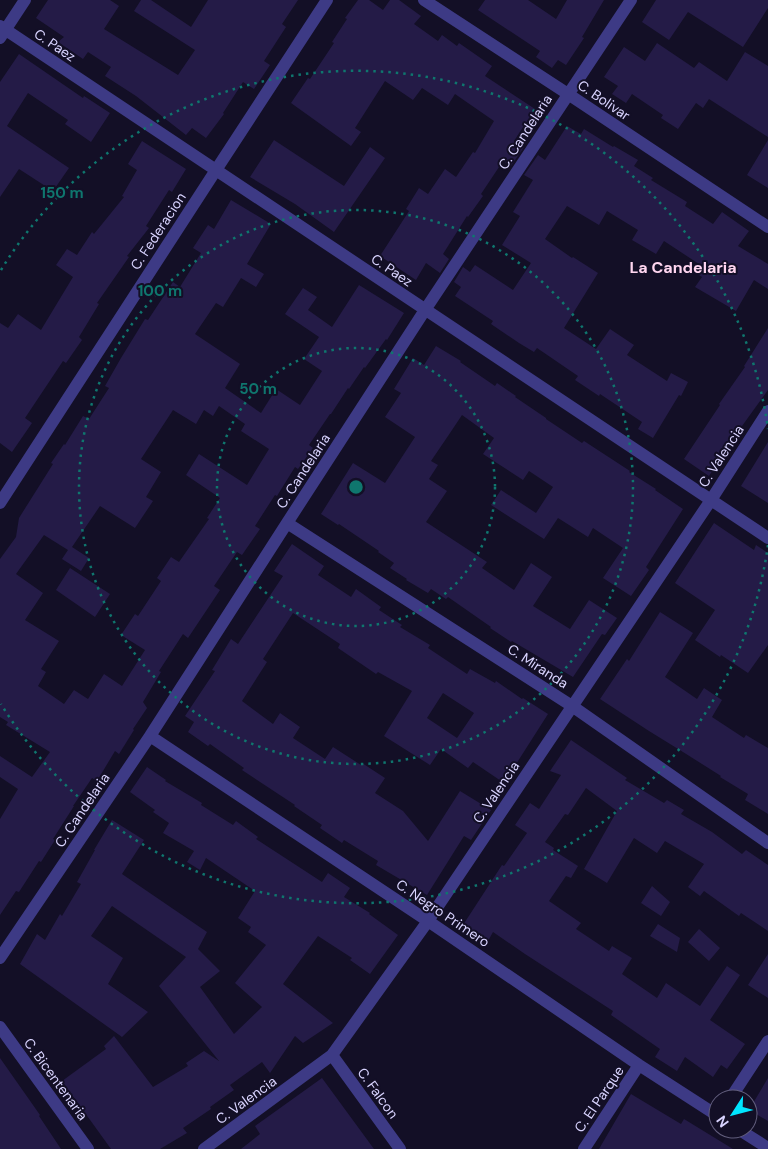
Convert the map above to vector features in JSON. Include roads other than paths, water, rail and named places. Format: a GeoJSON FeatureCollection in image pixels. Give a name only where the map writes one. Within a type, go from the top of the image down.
{"type":"FeatureCollection","features":[{"type":"Feature","properties":{"kind":"street"},"geometry":{"type":"LineString","coordinates":[[2,31],[25,0]]}},
{"type":"Feature","properties":{"kind":"street","name":"C. Federacion"},"geometry":{"type":"LineString","coordinates":[[0,504],[327,0]]}},
{"type":"Feature","properties":{"kind":"street","name":"C. Bolivar"},"geometry":{"type":"LineString","coordinates":[[424,0],[768,227]]}},
{"type":"Feature","properties":{"kind":"street","name":"C. Candelaria"},"geometry":{"type":"LineString","coordinates":[[0,958],[150,736],[425,310],[631,0]]}},
{"type":"Feature","properties":{"kind":"street","name":"C. Paez"},"geometry":{"type":"LineString","coordinates":[[2,31],[216,170],[768,538]]}},
{"type":"Feature","properties":{"kind":"street","name":"C. Valencia"},"geometry":{"type":"LineString","coordinates":[[204,1149],[332,1055],[428,921],[768,411]]}},
{"type":"Feature","properties":{"kind":"street","name":"C. Miranda"},"geometry":{"type":"LineString","coordinates":[[287,523],[572,706],[768,843]]}},
{"type":"Feature","properties":{"kind":"street","name":"C. Negro Primero"},"geometry":{"type":"LineString","coordinates":[[150,736],[708,1110]]}},
{"type":"Feature","properties":{"kind":"street","name":"C. Bicentenaria"},"geometry":{"type":"LineString","coordinates":[[0,1027],[88,1149]]}},
{"type":"Feature","properties":{"kind":"street"},"geometry":{"type":"LineString","coordinates":[[737,1089],[768,1041]]}},
{"type":"Feature","properties":{"kind":"street","name":"C. Falcon"},"geometry":{"type":"LineString","coordinates":[[332,1055],[400,1149]]}},
{"type":"Feature","properties":{"kind":"street","name":"C. El Parque"},"geometry":{"type":"LineString","coordinates":[[584,1149],[639,1065]]}},
{"type":"Feature","properties":{"kind":"street"},"geometry":{"type":"LineString","coordinates":[[754,1139],[768,1148]]}},
{"type":"Feature","properties":{"kind":"district","name":"La Candelaria"},"geometry":{"type":"Point","coordinates":[683,267]}}]}
